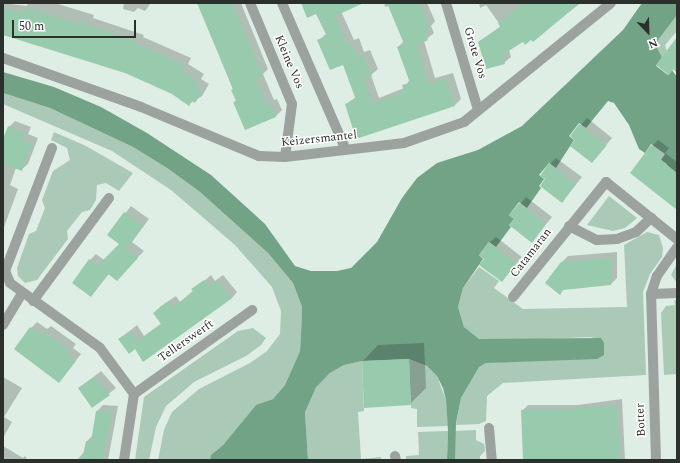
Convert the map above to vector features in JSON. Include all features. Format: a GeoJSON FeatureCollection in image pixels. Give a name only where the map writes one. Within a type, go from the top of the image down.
{"type":"FeatureCollection","features":[{"type":"Feature","properties":{"kind":"street","name":"Kleine Vos"},"geometry":{"type":"LineString","coordinates":[[250,3],[292,104],[285,157]]}},
{"type":"Feature","properties":{"kind":"street","name":"Kleine Vos"},"geometry":{"type":"LineString","coordinates":[[282,3],[346,150]]}},
{"type":"Feature","properties":{"kind":"street","name":"Grote Vos"},"geometry":{"type":"LineString","coordinates":[[446,3],[478,110]]}},
{"type":"Feature","properties":{"kind":"street","name":"Keizersmantel"},"geometry":{"type":"LineString","coordinates":[[3,58],[141,107],[259,156],[285,157],[404,143],[464,122],[611,3]]}},
{"type":"Feature","properties":{"kind":"street"},"geometry":{"type":"LineString","coordinates":[[52,148],[5,271],[10,283],[22,293],[100,348],[134,394],[124,460]]}},
{"type":"Feature","properties":{"kind":"street","name":"Catamaran"},"geometry":{"type":"LineString","coordinates":[[513,297],[606,182],[677,239]]}},
{"type":"Feature","properties":{"kind":"street"},"geometry":{"type":"LineString","coordinates":[[33,300],[109,198]]}},
{"type":"Feature","properties":{"kind":"street","name":"Catamaran"},"geometry":{"type":"LineString","coordinates":[[569,226],[589,238],[606,240],[628,236],[651,218]]}},
{"type":"Feature","properties":{"kind":"street"},"geometry":{"type":"LineString","coordinates":[[677,247],[657,276],[651,294],[677,293]]}},
{"type":"Feature","properties":{"kind":"street"},"geometry":{"type":"LineString","coordinates":[[3,325],[22,293]]}},
{"type":"Feature","properties":{"kind":"street","name":"Botter"},"geometry":{"type":"LineString","coordinates":[[651,294],[652,379],[656,460]]}},
{"type":"Feature","properties":{"kind":"street","name":"Tellerswerft"},"geometry":{"type":"LineString","coordinates":[[134,394],[252,310]]}},
{"type":"Feature","properties":{"kind":"street"},"geometry":{"type":"LineString","coordinates":[[489,428],[492,460]]}},
{"type":"Feature","properties":{"kind":"shaded area"},"geometry":{"type":"Polygon","coordinates":[[[642,3],[677,3],[677,15],[655,44],[662,57],[656,66],[668,75],[672,70],[677,77],[677,179],[663,169],[667,164],[661,160],[665,154],[651,144],[645,153],[639,149],[629,125],[614,103],[608,101],[586,128],[579,123],[569,136],[574,140],[556,168],[549,163],[539,175],[544,179],[539,186],[541,188],[527,208],[519,202],[509,215],[514,219],[509,225],[511,227],[496,247],[489,242],[479,255],[483,259],[463,288],[458,307],[464,327],[479,339],[601,338],[604,343],[604,355],[597,359],[486,363],[479,367],[461,398],[456,423],[455,460],[447,460],[448,431],[446,400],[443,388],[437,376],[427,366],[409,359],[362,361],[344,365],[330,373],[316,387],[305,412],[308,460],[210,460],[211,455],[223,445],[256,405],[273,399],[285,385],[300,351],[302,307],[293,283],[268,253],[200,192],[167,168],[133,147],[50,108],[3,93],[3,72],[54,87],[101,107],[147,133],[211,175],[265,224],[295,266],[311,271],[337,271],[351,268],[377,242],[402,198],[417,178],[437,163],[478,150],[522,126],[623,30],[642,3]]]}},
{"type":"Feature","properties":{"kind":"shaded area"},"geometry":{"type":"Polygon","coordinates":[[[677,15],[677,31],[665,45],[667,51],[662,57],[655,44],[677,15]]]}},
{"type":"Feature","properties":{"kind":"shaded area"},"geometry":{"type":"Polygon","coordinates":[[[3,93],[50,108],[133,147],[167,168],[200,192],[268,253],[293,283],[302,307],[300,351],[285,385],[273,399],[256,405],[223,445],[211,455],[210,460],[158,460],[164,430],[172,412],[199,389],[250,363],[267,351],[280,334],[281,311],[272,287],[235,245],[171,190],[112,151],[3,104],[3,93]]]}},
{"type":"Feature","properties":{"kind":"shaded area"},"geometry":{"type":"Polygon","coordinates":[[[54,132],[86,146],[133,173],[119,191],[106,183],[97,185],[96,200],[90,210],[82,212],[67,231],[68,239],[37,280],[25,283],[18,276],[17,268],[29,234],[36,231],[45,208],[42,200],[53,171],[70,160],[67,148],[51,140],[54,132]]]}},
{"type":"Feature","properties":{"kind":"shaded area"},"geometry":{"type":"Polygon","coordinates":[[[609,196],[637,218],[625,228],[613,231],[587,225],[609,196]]]}},
{"type":"Feature","properties":{"kind":"shaded area"},"geometry":{"type":"Polygon","coordinates":[[[647,232],[659,235],[663,248],[662,257],[650,274],[643,292],[646,375],[503,383],[487,396],[486,421],[479,424],[456,425],[461,398],[479,367],[486,363],[604,355],[604,343],[591,337],[486,341],[474,337],[464,327],[458,307],[463,288],[479,267],[499,281],[494,288],[523,309],[627,307],[624,245],[647,232]]]}},
{"type":"Feature","properties":{"kind":"shaded area"},"geometry":{"type":"Polygon","coordinates":[[[677,264],[677,283],[671,275],[677,264]]]}},
{"type":"Feature","properties":{"kind":"shaded area"},"geometry":{"type":"Polygon","coordinates":[[[674,300],[677,300],[677,374],[664,375],[661,313],[666,306],[675,305],[674,300]]]}},
{"type":"Feature","properties":{"kind":"shaded area"},"geometry":{"type":"Polygon","coordinates":[[[253,328],[266,338],[261,345],[246,356],[194,382],[166,406],[156,427],[149,460],[135,460],[144,397],[238,331],[253,328]]]}},
{"type":"Feature","properties":{"kind":"shaded area"},"geometry":{"type":"Polygon","coordinates":[[[409,359],[427,366],[437,376],[446,400],[448,426],[417,427],[417,409],[411,408],[409,359]]]}},
{"type":"Feature","properties":{"kind":"shaded area"},"geometry":{"type":"Polygon","coordinates":[[[362,361],[364,411],[358,412],[361,459],[381,457],[381,460],[308,460],[305,412],[309,398],[315,387],[330,373],[344,365],[362,361]]]}},
{"type":"Feature","properties":{"kind":"shaded area"},"geometry":{"type":"Polygon","coordinates":[[[476,430],[476,440],[484,444],[485,451],[480,456],[480,460],[455,460],[455,431],[476,430]]]}},
{"type":"Feature","properties":{"kind":"shaded area"},"geometry":{"type":"Polygon","coordinates":[[[448,431],[447,460],[406,460],[406,456],[419,455],[418,432],[448,431]]]}},
{"type":"Feature","properties":{"kind":"building"},"geometry":{"type":"Polygon","coordinates":[[[197,3],[232,3],[263,76],[256,80],[267,106],[271,104],[276,117],[245,130],[233,102],[238,105],[231,90],[233,89],[197,3]]]}},
{"type":"Feature","properties":{"kind":"building"},"geometry":{"type":"Polygon","coordinates":[[[301,3],[364,3],[335,16],[347,45],[352,43],[358,57],[363,55],[372,76],[364,78],[373,103],[398,95],[397,93],[404,91],[402,85],[410,83],[397,47],[404,44],[387,3],[419,3],[430,28],[425,33],[428,40],[417,45],[429,84],[446,78],[455,106],[356,139],[345,104],[356,100],[343,65],[330,70],[317,40],[327,36],[316,14],[307,18],[301,3]]]}},
{"type":"Feature","properties":{"kind":"building"},"geometry":{"type":"Polygon","coordinates":[[[523,3],[580,3],[533,42],[531,40],[525,45],[523,42],[502,55],[505,64],[486,69],[478,42],[500,27],[498,23],[523,3]]]}},
{"type":"Feature","properties":{"kind":"building"},"geometry":{"type":"Polygon","coordinates":[[[26,7],[78,24],[78,21],[138,42],[137,44],[185,65],[182,71],[198,81],[195,86],[203,91],[195,103],[192,101],[189,106],[172,94],[125,73],[3,35],[3,8],[24,13],[26,7]]]}},
{"type":"Feature","properties":{"kind":"building"},"geometry":{"type":"Polygon","coordinates":[[[677,37],[677,64],[669,75],[656,65],[677,37]]]}},
{"type":"Feature","properties":{"kind":"building"},"geometry":{"type":"Polygon","coordinates":[[[579,124],[607,145],[592,163],[570,146],[575,140],[570,136],[579,124]]]}},
{"type":"Feature","properties":{"kind":"building"},"geometry":{"type":"Polygon","coordinates":[[[8,126],[25,133],[23,141],[32,144],[22,171],[3,164],[3,139],[8,126]]]}},
{"type":"Feature","properties":{"kind":"building"},"geometry":{"type":"Polygon","coordinates":[[[651,145],[663,155],[660,159],[677,173],[677,210],[630,173],[651,145]]]}},
{"type":"Feature","properties":{"kind":"building"},"geometry":{"type":"Polygon","coordinates":[[[549,163],[576,184],[562,203],[540,186],[545,179],[540,176],[549,163]]]}},
{"type":"Feature","properties":{"kind":"building"},"geometry":{"type":"Polygon","coordinates":[[[519,203],[546,224],[532,243],[509,225],[514,219],[509,215],[519,203]]]}},
{"type":"Feature","properties":{"kind":"building"},"geometry":{"type":"Polygon","coordinates":[[[124,212],[143,226],[126,249],[138,258],[117,281],[108,274],[91,297],[72,283],[89,259],[97,266],[119,244],[107,235],[124,212]]]}},
{"type":"Feature","properties":{"kind":"building"},"geometry":{"type":"Polygon","coordinates":[[[489,242],[516,263],[502,282],[479,265],[484,259],[479,255],[489,242]]]}},
{"type":"Feature","properties":{"kind":"building"},"geometry":{"type":"Polygon","coordinates":[[[611,258],[611,285],[563,290],[560,295],[545,283],[561,262],[611,258]]]}},
{"type":"Feature","properties":{"kind":"building"},"geometry":{"type":"Polygon","coordinates":[[[204,280],[209,286],[217,280],[231,299],[143,362],[135,349],[129,354],[118,339],[130,331],[138,341],[161,324],[153,313],[169,301],[173,307],[194,292],[191,289],[204,280]]]}},
{"type":"Feature","properties":{"kind":"building"},"geometry":{"type":"Polygon","coordinates":[[[30,327],[41,335],[43,331],[70,351],[67,355],[76,361],[59,383],[14,349],[30,327]]]}},
{"type":"Feature","properties":{"kind":"building"},"geometry":{"type":"Polygon","coordinates":[[[409,359],[411,405],[364,408],[362,361],[409,359]]]}},
{"type":"Feature","properties":{"kind":"building"},"geometry":{"type":"Polygon","coordinates":[[[94,377],[110,395],[92,408],[78,388],[94,377]]]}},
{"type":"Feature","properties":{"kind":"building"},"geometry":{"type":"Polygon","coordinates":[[[617,405],[620,460],[523,460],[521,410],[573,410],[573,408],[617,405]]]}},
{"type":"Feature","properties":{"kind":"building"},"geometry":{"type":"Polygon","coordinates":[[[96,411],[112,412],[103,460],[82,460],[86,441],[91,442],[96,411]]]}}]}
